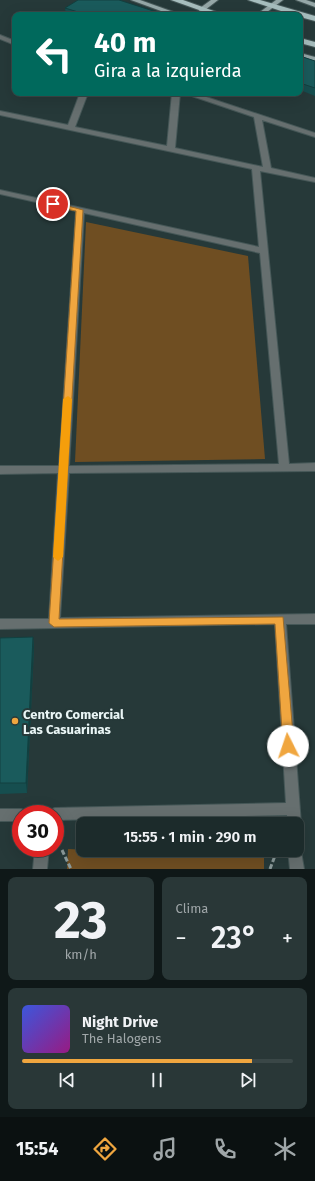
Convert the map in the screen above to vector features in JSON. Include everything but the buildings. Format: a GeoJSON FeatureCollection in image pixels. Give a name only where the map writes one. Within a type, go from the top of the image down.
{"type":"FeatureCollection","features":[{"type":"Feature","properties":{"kind":"highway"},"geometry":{"type":"LineString","coordinates":[[175,0],[202,12]]}},
{"type":"Feature","properties":{"kind":"highway"},"geometry":{"type":"LineString","coordinates":[[252,0],[291,12]]}},
{"type":"Feature","properties":{"kind":"highway"},"geometry":{"type":"LineString","coordinates":[[303,15],[315,19]]}},
{"type":"Feature","properties":{"kind":"highway"},"geometry":{"type":"LineString","coordinates":[[303,41],[315,45]]}},
{"type":"Feature","properties":{"kind":"main road"},"geometry":{"type":"LineString","coordinates":[[134,0],[169,12]]}},
{"type":"Feature","properties":{"kind":"main road"},"geometry":{"type":"LineString","coordinates":[[202,12],[215,0]]}},
{"type":"Feature","properties":{"kind":"main road"},"geometry":{"type":"LineString","coordinates":[[264,12],[280,0]]}},
{"type":"Feature","properties":{"kind":"main road"},"geometry":{"type":"LineString","coordinates":[[300,0],[315,5]]}},
{"type":"Feature","properties":{"kind":"main road"},"geometry":{"type":"LineString","coordinates":[[303,56],[315,59]]}},
{"type":"Feature","properties":{"kind":"street"},"geometry":{"type":"LineString","coordinates":[[0,37],[12,42]]}},
{"type":"Feature","properties":{"kind":"street"},"geometry":{"type":"LineString","coordinates":[[71,128],[83,96]]}},
{"type":"Feature","properties":{"kind":"street"},"geometry":{"type":"LineString","coordinates":[[171,149],[176,96]]}},
{"type":"Feature","properties":{"kind":"street"},"geometry":{"type":"LineString","coordinates":[[198,96],[315,135]]}},
{"type":"Feature","properties":{"kind":"street"},"geometry":{"type":"LineString","coordinates":[[0,113],[171,149],[256,169],[268,170],[315,180]]}},
{"type":"Feature","properties":{"kind":"street"},"geometry":{"type":"LineString","coordinates":[[258,116],[268,170]]}},
{"type":"Feature","properties":{"kind":"street"},"geometry":{"type":"LineString","coordinates":[[256,169],[284,467]]}},
{"type":"Feature","properties":{"kind":"street"},"geometry":{"type":"LineString","coordinates":[[0,192],[264,251]]}},
{"type":"Feature","properties":{"kind":"street"},"geometry":{"type":"LineString","coordinates":[[54,623],[80,210]]}},
{"type":"Feature","properties":{"kind":"street"},"geometry":{"type":"LineString","coordinates":[[0,470],[315,467]]}},
{"type":"Feature","properties":{"kind":"street"},"geometry":{"type":"LineString","coordinates":[[0,624],[315,619]]}},
{"type":"Feature","properties":{"kind":"street"},"geometry":{"type":"LineString","coordinates":[[280,620],[294,817]]}},
{"type":"Feature","properties":{"kind":"street"},"geometry":{"type":"LineString","coordinates":[[64,814],[293,809]]}},
{"type":"Feature","properties":{"kind":"street"},"geometry":{"type":"LineString","coordinates":[[0,815],[12,815]]}},
{"type":"Feature","properties":{"kind":"street"},"geometry":{"type":"LineString","coordinates":[[40,869],[41,857]]}},
{"type":"Feature","properties":{"kind":"street"},"geometry":{"type":"LineString","coordinates":[[296,857],[297,869]]}},
{"type":"Feature","properties":{"kind":"path"},"geometry":{"type":"LineString","coordinates":[[64,855],[71,869]]}},
{"type":"Feature","properties":{"kind":"path"},"geometry":{"type":"LineString","coordinates":[[270,869],[274,857]]}},
{"type":"Feature","properties":{"kind":"shaded area"},"geometry":{"type":"Polygon","coordinates":[[[86,222],[248,256],[265,459],[75,462],[86,222]]]}},
{"type":"Feature","properties":{"kind":"shaded area"},"geometry":{"type":"Polygon","coordinates":[[[68,849],[76,849],[76,857],[264,858],[264,869],[67,869],[68,849]]]}},
{"type":"Feature","properties":{"kind":"slow traffic"},"geometry":{"type":"LineString","coordinates":[[58,557],[68,399]]}},
{"type":"Feature","properties":{"kind":"place","name":"Centro Comercial Las Casuarinas"},"geometry":{"type":"Point","coordinates":[15,721]}},
{"type":"Feature","properties":{"kind":"route"},"geometry":{"type":"LineString","coordinates":[[53,204],[80,210],[54,623],[280,620],[288,746]]}}]}
